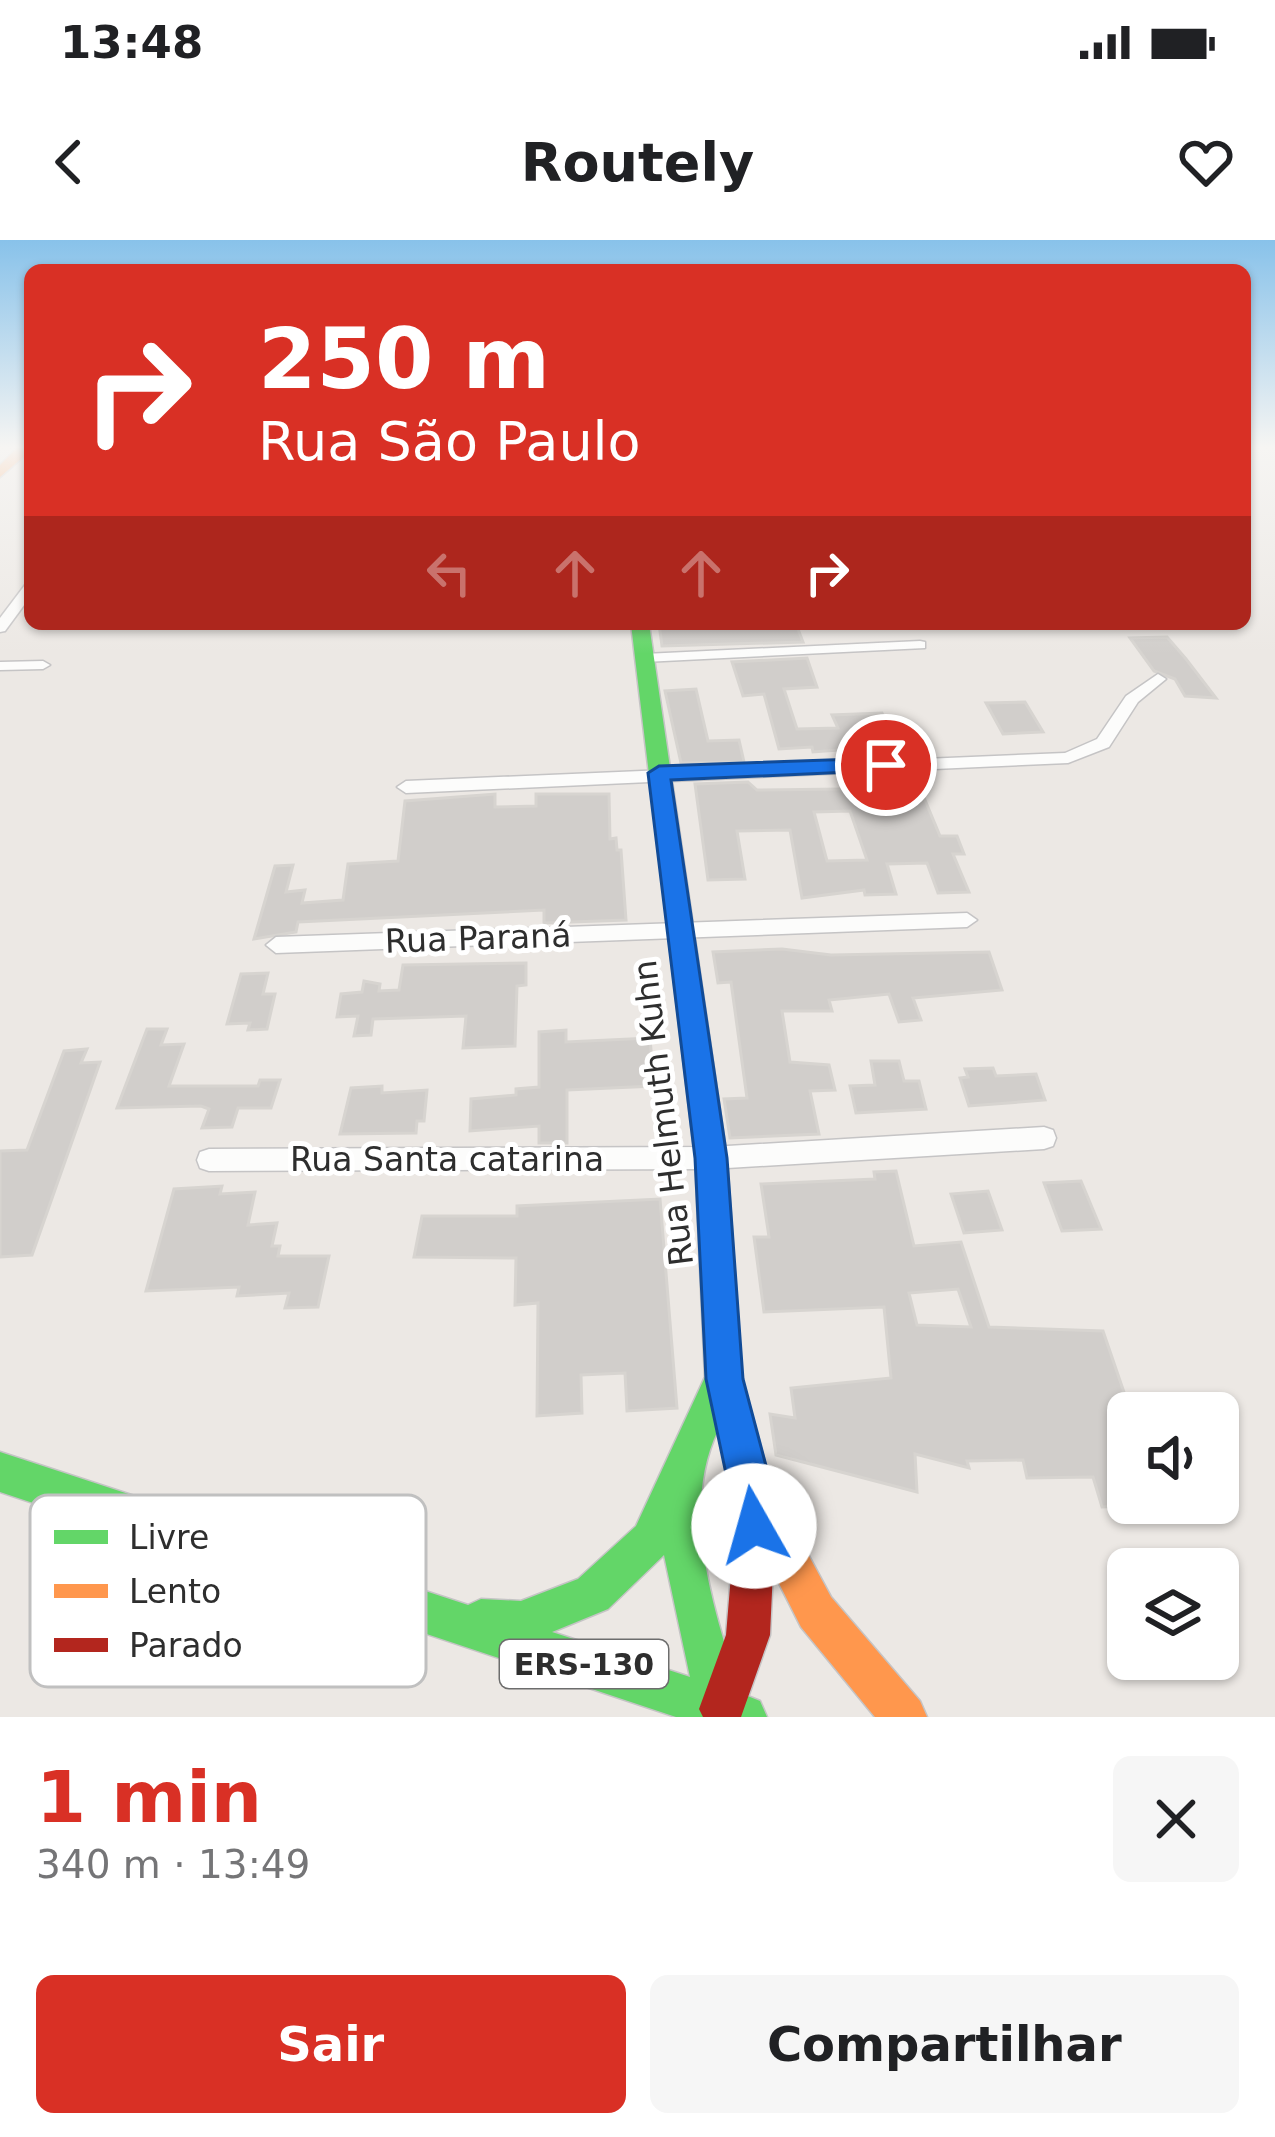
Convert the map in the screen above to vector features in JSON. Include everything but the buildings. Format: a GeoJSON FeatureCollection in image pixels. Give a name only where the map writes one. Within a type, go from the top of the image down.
{"type":"FeatureCollection","features":[{"type":"Feature","properties":{"kind":"main road","name":"Rua Helmuth Kuhn"},"geometry":{"type":"LineString","coordinates":[[641,630],[677,932],[711,1158],[724,1379],[753,1492],[756,1560],[733,1713]]}},
{"type":"Feature","properties":{"kind":"main road","name":"Rua Helmuth Kuhn"},"geometry":{"type":"LineString","coordinates":[[724,1379],[689,1452],[682,1491],[690,1595],[733,1713]]}},
{"type":"Feature","properties":{"kind":"main road"},"geometry":{"type":"LineString","coordinates":[[446,1620],[521,1623],[592,1594],[650,1540],[689,1452]]}},
{"type":"Feature","properties":{"kind":"main road","name":"ERS-130"},"geometry":{"type":"LineString","coordinates":[[0,1472],[69,1495]]}},
{"type":"Feature","properties":{"kind":"main road"},"geometry":{"type":"LineString","coordinates":[[753,1492],[784,1567],[837,1643],[904,1717]]}},
{"type":"Feature","properties":{"kind":"main road","name":"ERS-130"},"geometry":{"type":"LineString","coordinates":[[426,1613],[733,1713]]}},
{"type":"Feature","properties":{"kind":"street"},"geometry":{"type":"LineString","coordinates":[[0,628],[24,597]]}},
{"type":"Feature","properties":{"kind":"street"},"geometry":{"type":"LineString","coordinates":[[644,658],[920,645]]}},
{"type":"Feature","properties":{"kind":"street"},"geometry":{"type":"LineString","coordinates":[[0,666],[43,664]]}},
{"type":"Feature","properties":{"kind":"street"},"geometry":{"type":"LineString","coordinates":[[406,787],[1068,758],[1103,743],[1132,699],[1158,680]]}},
{"type":"Feature","properties":{"kind":"street","name":"Rua Paraná"},"geometry":{"type":"LineString","coordinates":[[276,945],[967,920]]}},
{"type":"Feature","properties":{"kind":"street","name":"Rua Santa catarina"},"geometry":{"type":"LineString","coordinates":[[209,1160],[711,1158],[1044,1138]]}},
{"type":"Feature","properties":{"kind":"traffic: fast"},"geometry":{"type":"LineString","coordinates":[[641,630],[711,1158],[724,1379],[753,1492],[755,1527]]}},
{"type":"Feature","properties":{"kind":"traffic: fast"},"geometry":{"type":"LineString","coordinates":[[722,1709],[689,1583],[682,1519],[689,1455],[724,1379]]}},
{"type":"Feature","properties":{"kind":"traffic: fast"},"geometry":{"type":"LineString","coordinates":[[481,1621],[521,1623],[593,1594],[650,1540],[689,1452]]}},
{"type":"Feature","properties":{"kind":"traffic: fast"},"geometry":{"type":"LineString","coordinates":[[0,1472],[70,1495]]}},
{"type":"Feature","properties":{"kind":"traffic: fast"},"geometry":{"type":"LineString","coordinates":[[426,1612],[744,1717]]}},
{"type":"Feature","properties":{"kind":"traffic: slow"},"geometry":{"type":"LineString","coordinates":[[753,1492],[816,1612],[904,1717]]}},
{"type":"Feature","properties":{"kind":"traffic: jam"},"geometry":{"type":"LineString","coordinates":[[722,1709],[748,1635],[755,1527]]}},
{"type":"Feature","properties":{"kind":"route"},"geometry":{"type":"LineString","coordinates":[[754,1526],[753,1492],[724,1379],[711,1158],[659,773],[886,765]]}}]}
